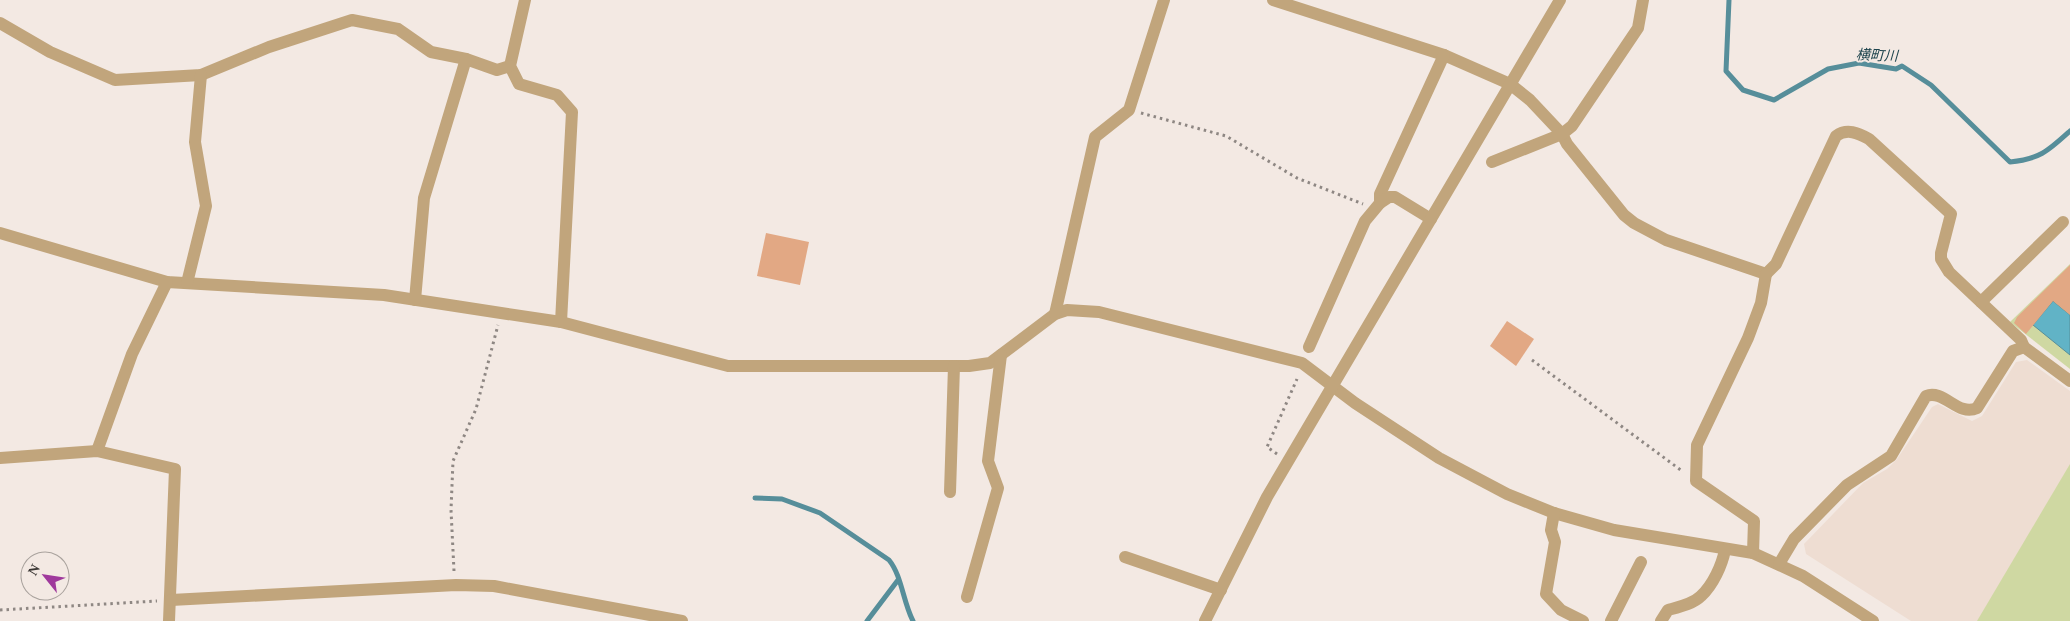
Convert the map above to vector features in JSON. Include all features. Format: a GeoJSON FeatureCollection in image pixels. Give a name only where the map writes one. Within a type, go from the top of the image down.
{"type":"FeatureCollection","features":[{"type":"Feature","properties":{"kind":"street"},"geometry":{"type":"LineString","coordinates":[[525,0],[510,66],[519,84],[557,95],[572,112],[561,322]]}},
{"type":"Feature","properties":{"kind":"street"},"geometry":{"type":"LineString","coordinates":[[1055,314],[1095,137],[1129,110],[1164,0]]}},
{"type":"Feature","properties":{"kind":"street"},"geometry":{"type":"LineString","coordinates":[[1273,0],[1444,55],[1510,84],[1524,94],[1562,134],[1584,165],[1624,214],[1634,223],[1666,240],[1766,274]]}},
{"type":"Feature","properties":{"kind":"street"},"geometry":{"type":"LineString","coordinates":[[1205,621],[1256,517],[1288,460],[1334,387],[1560,0]]}},
{"type":"Feature","properties":{"kind":"street"},"geometry":{"type":"LineString","coordinates":[[1492,162],[1562,134],[1572,126],[1638,28],[1643,0]]}},
{"type":"Feature","properties":{"kind":"street"},"geometry":{"type":"LineString","coordinates":[[0,23],[50,52],[115,80],[201,76],[269,47],[352,20],[398,29],[431,52],[498,70],[510,66]]}},
{"type":"Feature","properties":{"kind":"street"},"geometry":{"type":"LineString","coordinates":[[1377,206],[1380,194],[1444,55]]}},
{"type":"Feature","properties":{"kind":"street"},"geometry":{"type":"LineString","coordinates":[[415,300],[424,198],[466,60]]}},
{"type":"Feature","properties":{"kind":"street"},"geometry":{"type":"LineString","coordinates":[[187,283],[206,206],[195,142],[201,76]]}},
{"type":"Feature","properties":{"kind":"street"},"geometry":{"type":"LineString","coordinates":[[1753,553],[1754,521],[1696,481],[1697,445],[1748,338],[1761,304],[1766,274],[1776,264],[1836,136],[1847,131],[1869,139],[1948,208],[1951,219],[1941,246],[1941,259],[1949,272],[2021,340],[2024,347],[2070,381]]}},
{"type":"Feature","properties":{"kind":"street"},"geometry":{"type":"LineString","coordinates":[[1309,347],[1365,221],[1377,206],[1389,197],[1395,198],[1431,219]]}},
{"type":"Feature","properties":{"kind":"street"},"geometry":{"type":"LineString","coordinates":[[1981,302],[2063,222]]}},
{"type":"Feature","properties":{"kind":"street"},"geometry":{"type":"LineString","coordinates":[[0,233],[168,282],[384,295],[501,312],[561,322],[728,366],[954,366],[990,363],[1055,314],[1067,310],[1099,312],[1302,363],[1334,387],[1460,470],[1507,494],[1554,513],[1636,535],[1753,553],[1779,564],[1833,593],[1873,621]]}},
{"type":"Feature","properties":{"kind":"street"},"geometry":{"type":"LineString","coordinates":[[97,451],[132,354],[168,282]]}},
{"type":"Feature","properties":{"kind":"street"},"geometry":{"type":"LineString","coordinates":[[1779,564],[1794,539],[1847,485],[1891,456],[1926,396],[1935,394],[1964,410],[1972,411],[1977,408],[2013,351],[2024,347]]}},
{"type":"Feature","properties":{"kind":"street"},"geometry":{"type":"LineString","coordinates":[[967,597],[998,488],[988,461],[1002,355]]}},
{"type":"Feature","properties":{"kind":"street"},"geometry":{"type":"LineString","coordinates":[[950,492],[954,366]]}},
{"type":"Feature","properties":{"kind":"street"},"geometry":{"type":"LineString","coordinates":[[0,458],[97,451],[174,469],[169,621]]}},
{"type":"Feature","properties":{"kind":"street"},"geometry":{"type":"LineString","coordinates":[[1554,513],[1551,530],[1554,542],[1546,594],[1562,610],[1583,621]]}},
{"type":"Feature","properties":{"kind":"street"},"geometry":{"type":"LineString","coordinates":[[1661,621],[1668,610],[1690,603],[1702,596],[1721,566],[1725,550]]}},
{"type":"Feature","properties":{"kind":"street"},"geometry":{"type":"LineString","coordinates":[[1125,557],[1221,590]]}},
{"type":"Feature","properties":{"kind":"street"},"geometry":{"type":"LineString","coordinates":[[1611,621],[1641,562]]}},
{"type":"Feature","properties":{"kind":"street"},"geometry":{"type":"LineString","coordinates":[[171,600],[456,585],[494,586],[682,621]]}},
{"type":"Feature","properties":{"kind":"path"},"geometry":{"type":"LineString","coordinates":[[1129,110],[1226,136],[1297,178],[1377,206]]}},
{"type":"Feature","properties":{"kind":"path"},"geometry":{"type":"LineString","coordinates":[[456,585],[451,510],[453,461],[476,409],[501,312]]}},
{"type":"Feature","properties":{"kind":"path"},"geometry":{"type":"LineString","coordinates":[[1532,360],[1696,481]]}},
{"type":"Feature","properties":{"kind":"path"},"geometry":{"type":"LineString","coordinates":[[1288,460],[1267,447],[1296,379]]}},
{"type":"Feature","properties":{"kind":"path"},"geometry":{"type":"LineString","coordinates":[[0,610],[171,600]]}},
{"type":"Feature","properties":{"kind":"shaded area"},"geometry":{"type":"Polygon","coordinates":[[[2027,360],[2070,391],[2070,621],[1911,621],[1806,554],[1804,544],[1863,483],[1887,469],[1897,459],[1932,407],[1938,404],[1972,421],[1982,416],[2016,362],[2027,360]]]}},
{"type":"Feature","properties":{"kind":"green space"},"geometry":{"type":"Polygon","coordinates":[[[2070,264],[2070,369],[2010,322],[2070,264]]]}},
{"type":"Feature","properties":{"kind":"green space"},"geometry":{"type":"Polygon","coordinates":[[[2070,464],[2070,621],[1977,621],[2070,464]]]}},
{"type":"Feature","properties":{"kind":"water"},"geometry":{"type":"Polygon","coordinates":[[[2053,301],[2070,315],[2070,355],[2033,325],[2053,301]]]}},
{"type":"Feature","properties":{"kind":"building"},"geometry":{"type":"Polygon","coordinates":[[[766,233],[809,242],[800,285],[757,276],[766,233]]]}},
{"type":"Feature","properties":{"kind":"building"},"geometry":{"type":"Polygon","coordinates":[[[2070,265],[2070,315],[2053,301],[2026,334],[2014,323],[2017,317],[2070,265]]]}},
{"type":"Feature","properties":{"kind":"building"},"geometry":{"type":"Polygon","coordinates":[[[1507,321],[1534,339],[1516,366],[1490,346],[1507,321]]]}},
{"type":"Feature","properties":{"kind":"waterway","name":"横町川"},"geometry":{"type":"LineString","coordinates":[[1729,0],[1726,71],[1743,90],[1774,100],[1828,69],[1859,63],[1896,69],[1902,66],[1931,85],[2010,162],[2029,159],[2043,153],[2070,131]]}},
{"type":"Feature","properties":{"kind":"waterway"},"geometry":{"type":"LineString","coordinates":[[755,498],[782,499],[820,513],[889,560],[900,581],[913,621]]}},
{"type":"Feature","properties":{"kind":"waterway"},"geometry":{"type":"LineString","coordinates":[[867,621],[898,580]]}}]}
